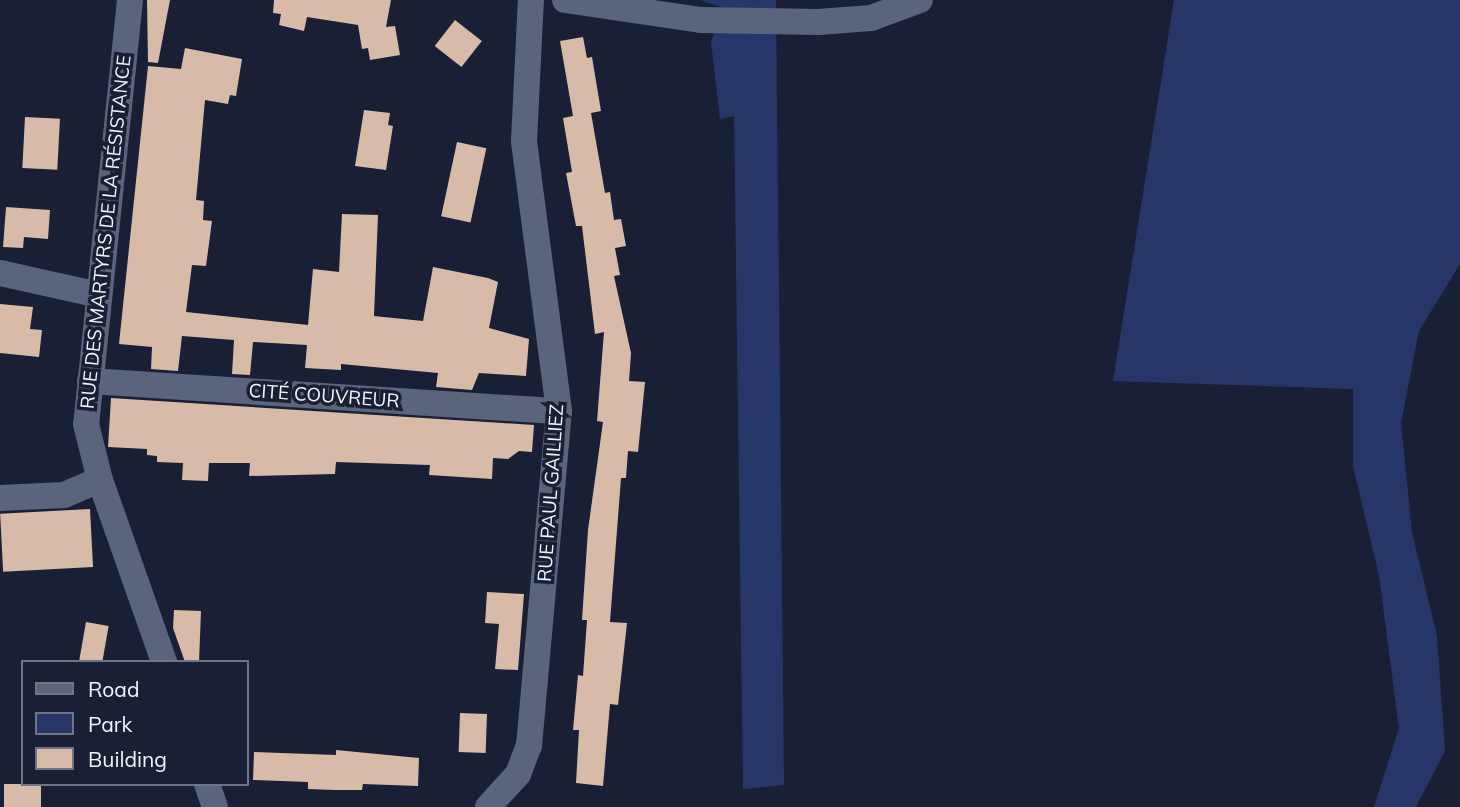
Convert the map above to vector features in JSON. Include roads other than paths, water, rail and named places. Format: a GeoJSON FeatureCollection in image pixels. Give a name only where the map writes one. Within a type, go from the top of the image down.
{"type":"FeatureCollection","features":[{"type":"Feature","properties":{"kind":"street","name":"RUE DES MARTYRS DE LA RÉSISTANCE"},"geometry":{"type":"LineString","coordinates":[[130,0],[86,424],[100,480],[163,660]]}},
{"type":"Feature","properties":{"kind":"street","name":"RUE PAUL GAILLIEZ"},"geometry":{"type":"LineString","coordinates":[[488,807],[518,774],[529,746],[559,411],[524,141],[531,0]]}},
{"type":"Feature","properties":{"kind":"street"},"geometry":{"type":"LineString","coordinates":[[565,0],[701,20],[856,20],[920,0]]}},
{"type":"Feature","properties":{"kind":"street"},"geometry":{"type":"LineString","coordinates":[[0,273],[99,295]]}},
{"type":"Feature","properties":{"kind":"street","name":"CITÉ COUVREUR"},"geometry":{"type":"LineString","coordinates":[[90,381],[559,411]]}},
{"type":"Feature","properties":{"kind":"street"},"geometry":{"type":"LineString","coordinates":[[0,498],[65,495],[100,480]]}},
{"type":"Feature","properties":{"kind":"street"},"geometry":{"type":"LineString","coordinates":[[208,786],[215,807]]}}]}
